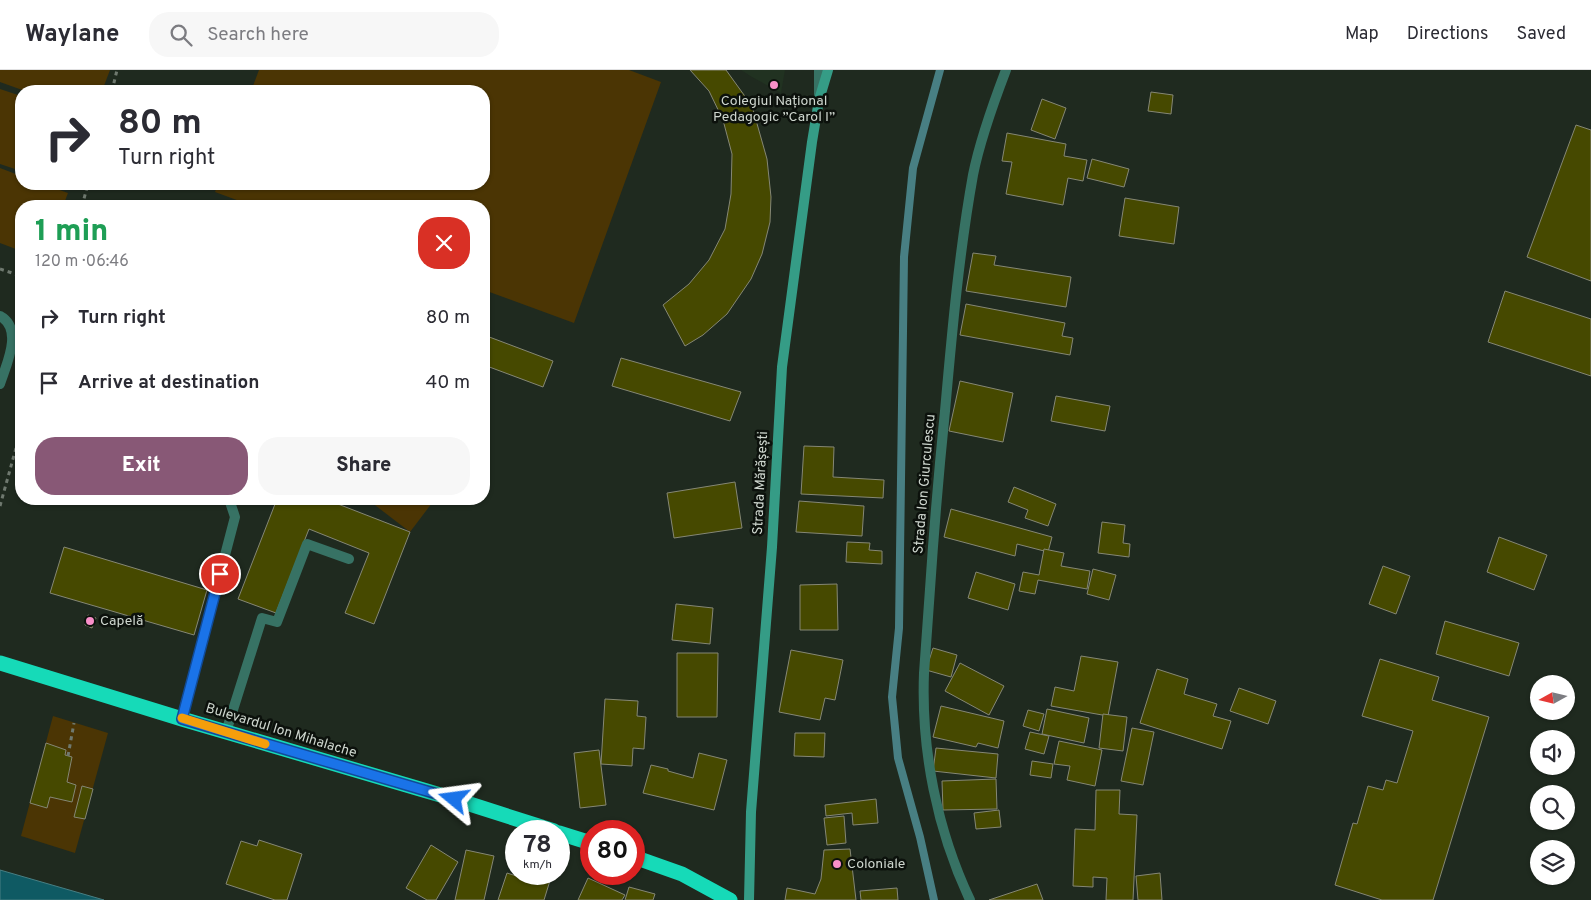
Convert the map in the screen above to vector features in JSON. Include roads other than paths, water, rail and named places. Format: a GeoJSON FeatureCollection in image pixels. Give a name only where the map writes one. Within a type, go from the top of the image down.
{"type":"FeatureCollection","features":[{"type":"Feature","properties":{"kind":"highway","name":"Bulevardul Ion Mihalache"},"geometry":{"type":"LineString","coordinates":[[0,663],[520,820]]}},
{"type":"Feature","properties":{"kind":"highway"},"geometry":{"type":"LineString","coordinates":[[645,861],[682,874],[730,900]]}},
{"type":"Feature","properties":{"kind":"main road","name":"Strada Mărășești"},"geometry":{"type":"LineString","coordinates":[[749,900],[751,812],[772,547],[782,367],[819,100],[828,70]]}},
{"type":"Feature","properties":{"kind":"street"},"geometry":{"type":"LineString","coordinates":[[819,70],[819,100]]}},
{"type":"Feature","properties":{"kind":"street","name":"Strada Ion Giurculescu"},"geometry":{"type":"LineString","coordinates":[[970,900],[956,872],[933,791],[926,730],[924,675],[936,494],[956,292],[974,174],[993,104],[1006,70]]}},
{"type":"Feature","properties":{"kind":"street"},"geometry":{"type":"LineString","coordinates":[[0,316],[4,318],[11,328],[14,339],[0,384]]}},
{"type":"Feature","properties":{"kind":"street"},"geometry":{"type":"LineString","coordinates":[[182,719],[235,517],[231,505]]}},
{"type":"Feature","properties":{"kind":"street"},"geometry":{"type":"LineString","coordinates":[[226,732],[262,618],[277,622],[307,544],[349,559]]}},
{"type":"Feature","properties":{"kind":"water"},"geometry":{"type":"Polygon","coordinates":[[[0,870],[104,900],[0,900],[0,870]]]}},
{"type":"Feature","properties":{"kind":"waterway"},"geometry":{"type":"LineString","coordinates":[[934,900],[920,837],[898,758],[892,697],[899,628],[904,257],[913,168],[940,70]]}},
{"type":"Feature","properties":{"kind":"place","name":"Colegiul Național Pedagogic ”Carol I”"},"geometry":{"type":"Point","coordinates":[774,85]}},
{"type":"Feature","properties":{"kind":"place","name":"Capelă"},"geometry":{"type":"Point","coordinates":[90,621]}},
{"type":"Feature","properties":{"kind":"place","name":"Coloniale"},"geometry":{"type":"Point","coordinates":[837,864]}}]}
